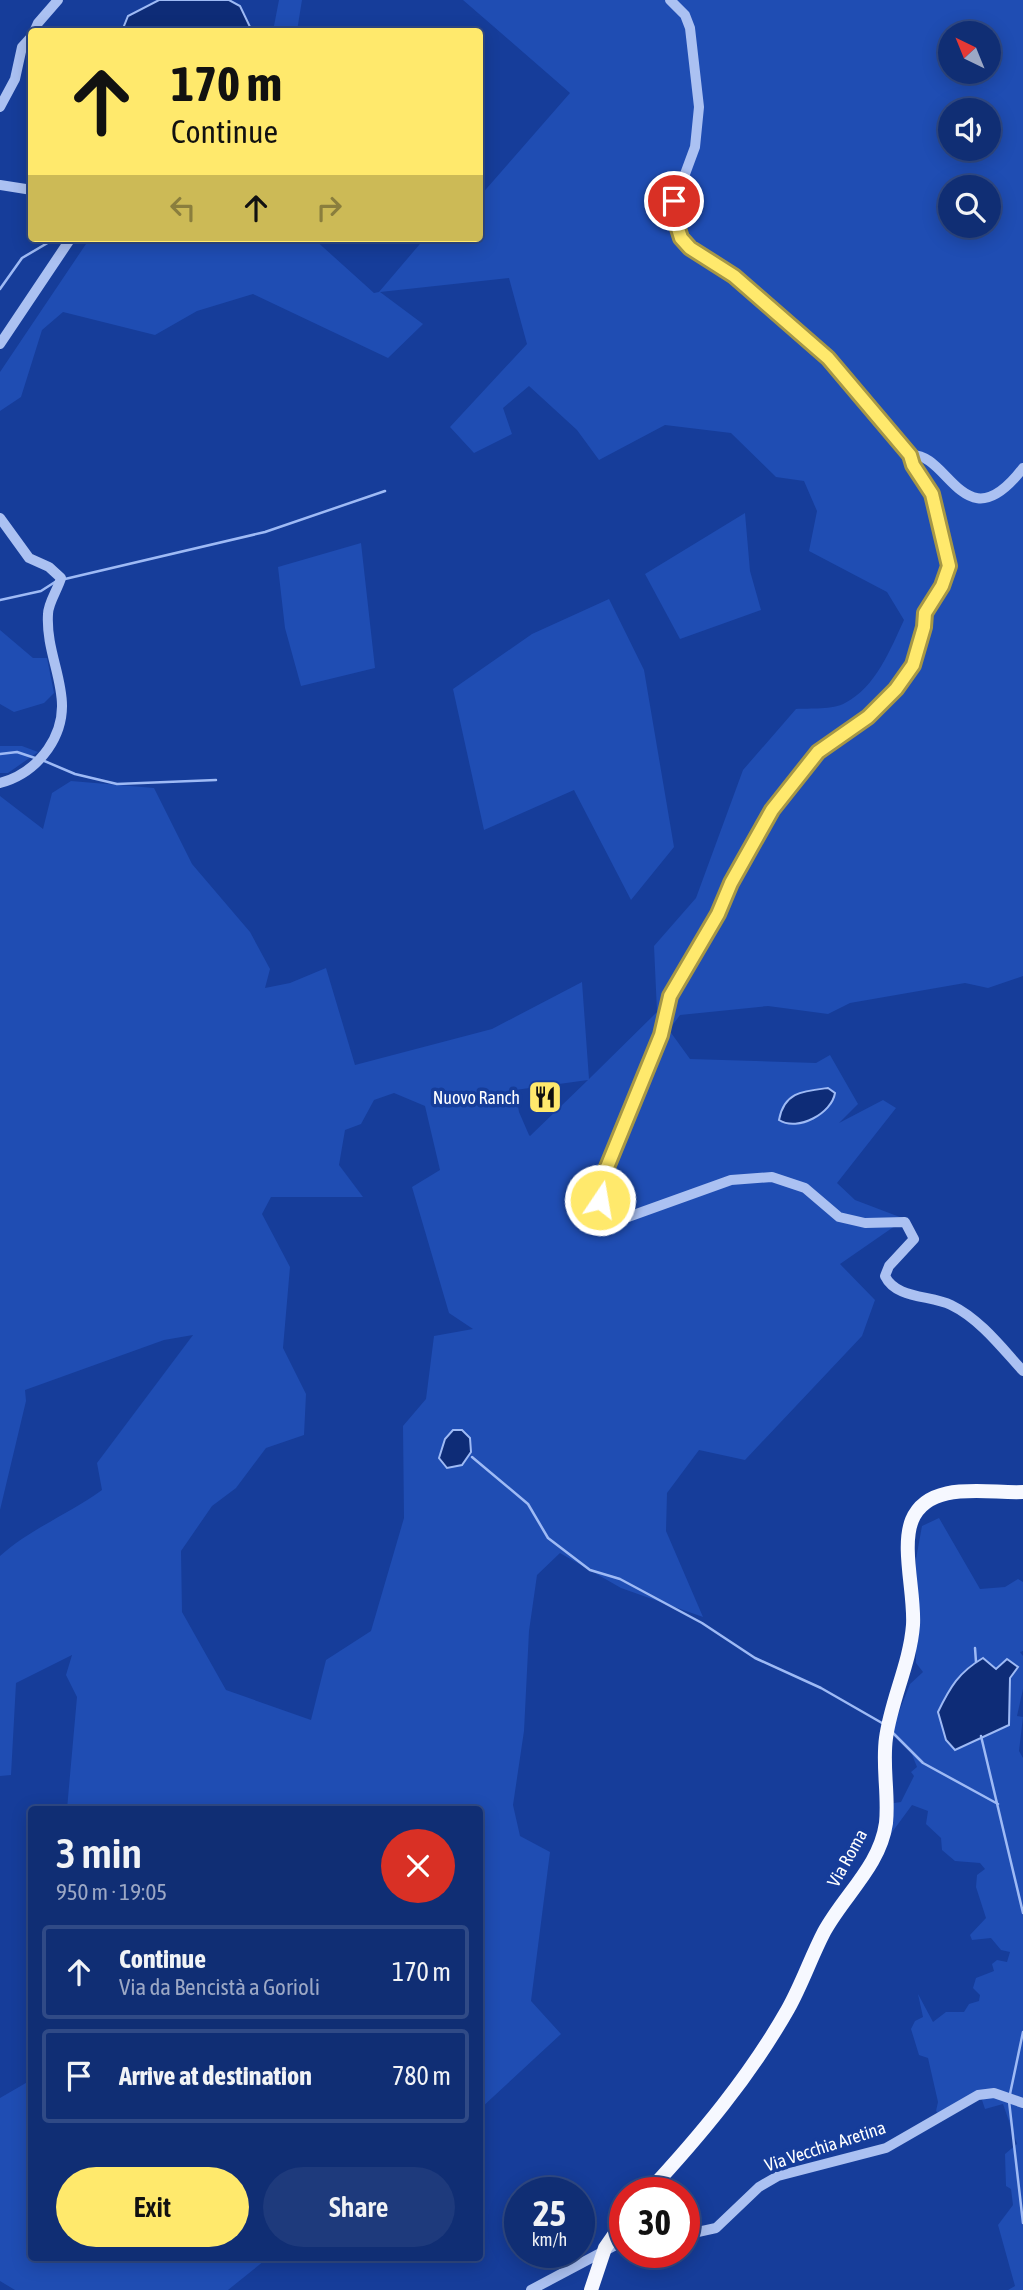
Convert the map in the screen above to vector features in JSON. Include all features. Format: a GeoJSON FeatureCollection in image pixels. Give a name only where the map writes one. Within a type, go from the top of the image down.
{"type":"FeatureCollection","features":[{"type":"Feature","properties":{"kind":"main road","name":"Via Roma"},"geometry":{"type":"LineString","coordinates":[[661,2177],[740,2084],[788,2009],[824,1932],[862,1880],[874,1856],[886,1824],[886,1738],[907,1664],[913,1625],[909,1551],[912,1520],[920,1508],[949,1493],[968,1490],[1023,1492]]}},
{"type":"Feature","properties":{"kind":"main road"},"geometry":{"type":"LineString","coordinates":[[591,2290],[609,2242]]}},
{"type":"Feature","properties":{"kind":"street"},"geometry":{"type":"LineString","coordinates":[[36,28],[58,0]]}},
{"type":"Feature","properties":{"kind":"street"},"geometry":{"type":"LineString","coordinates":[[670,0],[685,15],[690,28],[699,107],[695,147],[674,201],[675,219],[681,238],[701,257],[734,276],[764,300],[828,358],[910,455],[913,465],[932,494],[949,566],[942,586],[925,613],[924,627],[913,665],[882,703],[818,752],[791,782],[772,810],[731,883],[718,914],[670,996],[661,1035],[603,1177],[600,1200],[603,1214],[613,1221],[731,1180],[772,1177],[805,1188],[839,1217],[865,1223],[905,1222],[914,1239],[889,1266],[885,1276],[888,1283],[896,1290],[953,1306],[993,1338],[1023,1371]]}},
{"type":"Feature","properties":{"kind":"street"},"geometry":{"type":"LineString","coordinates":[[0,107],[15,79],[22,47],[28,40]]}},
{"type":"Feature","properties":{"kind":"street"},"geometry":{"type":"LineString","coordinates":[[0,184],[28,189]]}},
{"type":"Feature","properties":{"kind":"street"},"geometry":{"type":"LineString","coordinates":[[0,344],[68,242]]}},
{"type":"Feature","properties":{"kind":"street"},"geometry":{"type":"LineString","coordinates":[[910,455],[925,460],[961,492],[981,498],[1004,489],[1023,468]]}},
{"type":"Feature","properties":{"kind":"street"},"geometry":{"type":"LineString","coordinates":[[0,518],[29,558],[50,567],[61,578],[47,612],[63,716],[57,735],[43,756],[27,771],[0,783]]}},
{"type":"Feature","properties":{"kind":"street","name":"Via Vecchia Aretina"},"geometry":{"type":"LineString","coordinates":[[700,2232],[716,2228],[759,2188],[778,2176],[886,2148],[978,2095],[994,2093],[1023,2103]]}},
{"type":"Feature","properties":{"kind":"street"},"geometry":{"type":"LineString","coordinates":[[531,2290],[609,2246]]}},
{"type":"Feature","properties":{"kind":"shaded area"},"geometry":{"type":"Polygon","coordinates":[[[159,0],[229,0],[240,6],[251,28],[123,28],[128,16],[159,0]]]}},
{"type":"Feature","properties":{"kind":"shaded area"},"geometry":{"type":"Polygon","coordinates":[[[279,0],[302,0],[297,28],[274,28],[279,0]]]}},
{"type":"Feature","properties":{"kind":"shaded area"},"geometry":{"type":"Polygon","coordinates":[[[463,0],[1023,0],[1023,976],[988,988],[965,983],[850,1003],[828,1014],[768,1006],[680,1015],[669,1030],[690,1059],[816,1063],[830,1055],[858,1104],[839,1123],[883,1100],[896,1108],[837,1183],[855,1200],[905,1219],[840,1264],[875,1300],[862,1336],[745,1460],[699,1450],[667,1493],[666,1531],[703,1617],[621,1588],[560,1553],[537,1575],[529,1631],[524,1731],[513,1805],[520,1836],[550,1852],[531,2001],[561,2034],[483,2106],[483,1806],[67,1806],[77,1697],[66,1675],[72,1655],[16,1683],[11,1775],[0,1776],[0,1556],[102,1490],[97,1463],[193,1335],[164,1340],[25,1390],[26,1401],[0,1510],[0,796],[43,829],[52,793],[71,781],[154,788],[192,864],[250,932],[270,969],[265,988],[290,983],[326,968],[355,1065],[492,1029],[582,982],[589,1079],[657,1012],[654,946],[696,898],[743,770],[796,709],[840,705],[865,688],[881,667],[904,620],[887,592],[809,551],[817,511],[804,481],[776,477],[731,433],[665,425],[599,460],[577,430],[529,386],[503,408],[512,434],[474,453],[450,427],[527,344],[509,278],[380,292],[423,324],[388,358],[253,294],[197,311],[155,335],[63,312],[42,330],[21,397],[0,411],[0,372],[87,242],[317,242],[374,293],[379,292],[422,242],[483,242],[483,193],[570,93],[463,0]],[[588,1080],[515,1090],[519,1112],[530,1136],[588,1080]],[[394,1093],[374,1100],[361,1124],[345,1130],[339,1165],[363,1197],[271,1197],[262,1214],[290,1267],[283,1348],[306,1394],[304,1435],[266,1448],[236,1488],[212,1506],[181,1551],[182,1612],[226,1690],[311,1720],[326,1660],[371,1631],[404,1518],[403,1426],[426,1399],[434,1336],[473,1329],[449,1313],[412,1187],[440,1170],[425,1106],[394,1093]]]}},
{"type":"Feature","properties":{"kind":"shaded area"},"geometry":{"type":"Polygon","coordinates":[[[745,513],[750,571],[761,610],[680,639],[645,574],[745,513]]]}},
{"type":"Feature","properties":{"kind":"shaded area"},"geometry":{"type":"Polygon","coordinates":[[[361,543],[375,668],[301,686],[285,628],[278,567],[361,543]]]}},
{"type":"Feature","properties":{"kind":"shaded area"},"geometry":{"type":"Polygon","coordinates":[[[609,599],[644,670],[674,847],[631,900],[574,790],[484,830],[453,689],[532,634],[609,599]]]}},
{"type":"Feature","properties":{"kind":"shaded area"},"geometry":{"type":"Polygon","coordinates":[[[0,630],[33,658],[47,658],[54,693],[44,703],[14,712],[0,704],[0,630]]]}},
{"type":"Feature","properties":{"kind":"shaded area"},"geometry":{"type":"Polygon","coordinates":[[[0,746],[22,746],[38,752],[8,773],[0,773],[0,746]]]}},
{"type":"Feature","properties":{"kind":"shaded area"},"geometry":{"type":"Polygon","coordinates":[[[828,1088],[835,1093],[833,1100],[821,1113],[795,1124],[779,1120],[790,1098],[803,1092],[828,1088]]]}},
{"type":"Feature","properties":{"kind":"shaded area"},"geometry":{"type":"Polygon","coordinates":[[[453,1430],[462,1430],[470,1438],[471,1452],[462,1465],[447,1468],[439,1458],[445,1439],[453,1430]]]}},
{"type":"Feature","properties":{"kind":"shaded area"},"geometry":{"type":"Polygon","coordinates":[[[939,1518],[980,1589],[1005,1587],[1018,1579],[1023,1582],[1023,1651],[1020,1652],[1023,1656],[1023,1689],[1017,1716],[1023,1717],[1019,1751],[1023,1758],[1023,2290],[1008,2290],[1015,2286],[998,2225],[1013,2205],[1011,2189],[1006,2186],[1005,2154],[1017,2144],[1003,2104],[985,2109],[982,2100],[991,2094],[941,2116],[936,2111],[938,2102],[928,2058],[919,2055],[911,2029],[915,2021],[923,2017],[918,1994],[933,2022],[946,2012],[964,2012],[969,2004],[979,2001],[980,1995],[973,1988],[976,1978],[994,1971],[992,1964],[997,1960],[1007,1962],[1010,1952],[1001,1950],[991,1938],[972,1940],[970,1935],[986,1918],[976,1887],[977,1875],[985,1869],[980,1863],[955,1861],[942,1850],[941,1838],[926,1824],[928,1811],[912,1805],[890,1835],[887,1804],[901,1802],[914,1776],[911,1772],[917,1767],[911,1752],[891,1732],[910,1684],[923,1672],[916,1663],[916,1559],[922,1526],[939,1518]],[[996,1669],[955,1750],[1009,1725],[1010,1678],[996,1669]]]}},
{"type":"Feature","properties":{"kind":"shaded area"},"geometry":{"type":"Polygon","coordinates":[[[983,1658],[996,1669],[1007,1659],[1018,1667],[1010,1678],[1009,1725],[955,1750],[946,1740],[938,1712],[956,1681],[983,1658]]]}},
{"type":"Feature","properties":{"kind":"shaded area"},"geometry":{"type":"Polygon","coordinates":[[[28,2082],[28,2261],[264,2261],[228,2290],[15,2290],[0,2281],[0,2098],[28,2082]]]}},
{"type":"Feature","properties":{"kind":"waterway"},"geometry":{"type":"LineString","coordinates":[[0,289],[22,258],[49,242]]}},
{"type":"Feature","properties":{"kind":"waterway"},"geometry":{"type":"LineString","coordinates":[[65,579],[265,532],[385,491]]}},
{"type":"Feature","properties":{"kind":"waterway"},"geometry":{"type":"LineString","coordinates":[[0,600],[41,591],[55,582]]}},
{"type":"Feature","properties":{"kind":"waterway"},"geometry":{"type":"LineString","coordinates":[[0,754],[17,752],[35,758]]}},
{"type":"Feature","properties":{"kind":"waterway"},"geometry":{"type":"LineString","coordinates":[[42,760],[75,774],[117,784],[216,780]]}},
{"type":"Feature","properties":{"kind":"waterway"},"geometry":{"type":"LineString","coordinates":[[472,1457],[528,1504],[548,1538],[590,1570],[620,1579],[702,1623],[755,1658],[821,1688],[882,1723]]}},
{"type":"Feature","properties":{"kind":"waterway"},"geometry":{"type":"LineString","coordinates":[[975,1648],[976,1662]]}},
{"type":"Feature","properties":{"kind":"waterway"},"geometry":{"type":"LineString","coordinates":[[892,1732],[923,1763],[998,1804]]}},
{"type":"Feature","properties":{"kind":"waterway"},"geometry":{"type":"LineString","coordinates":[[981,1736],[1023,1913]]}},
{"type":"Feature","properties":{"kind":"waterway"},"geometry":{"type":"LineString","coordinates":[[1010,2094],[1023,2032]]}},
{"type":"Feature","properties":{"kind":"waterway"},"geometry":{"type":"LineString","coordinates":[[1009,2101],[1023,2223]]}},
{"type":"Feature","properties":{"kind":"place","name":"Nuovo Ranch"},"geometry":{"type":"Point","coordinates":[545,1097]}},
{"type":"Feature","properties":{"kind":"route"},"geometry":{"type":"LineString","coordinates":[[600,1200],[603,1177],[661,1035],[670,996],[718,914],[731,883],[791,782],[818,752],[868,717],[896,689],[913,665],[920,646],[925,613],[931,599],[942,586],[949,566],[932,494],[913,465],[910,455],[828,358],[734,276],[690,248],[681,238],[675,219],[674,201]]}}]}
